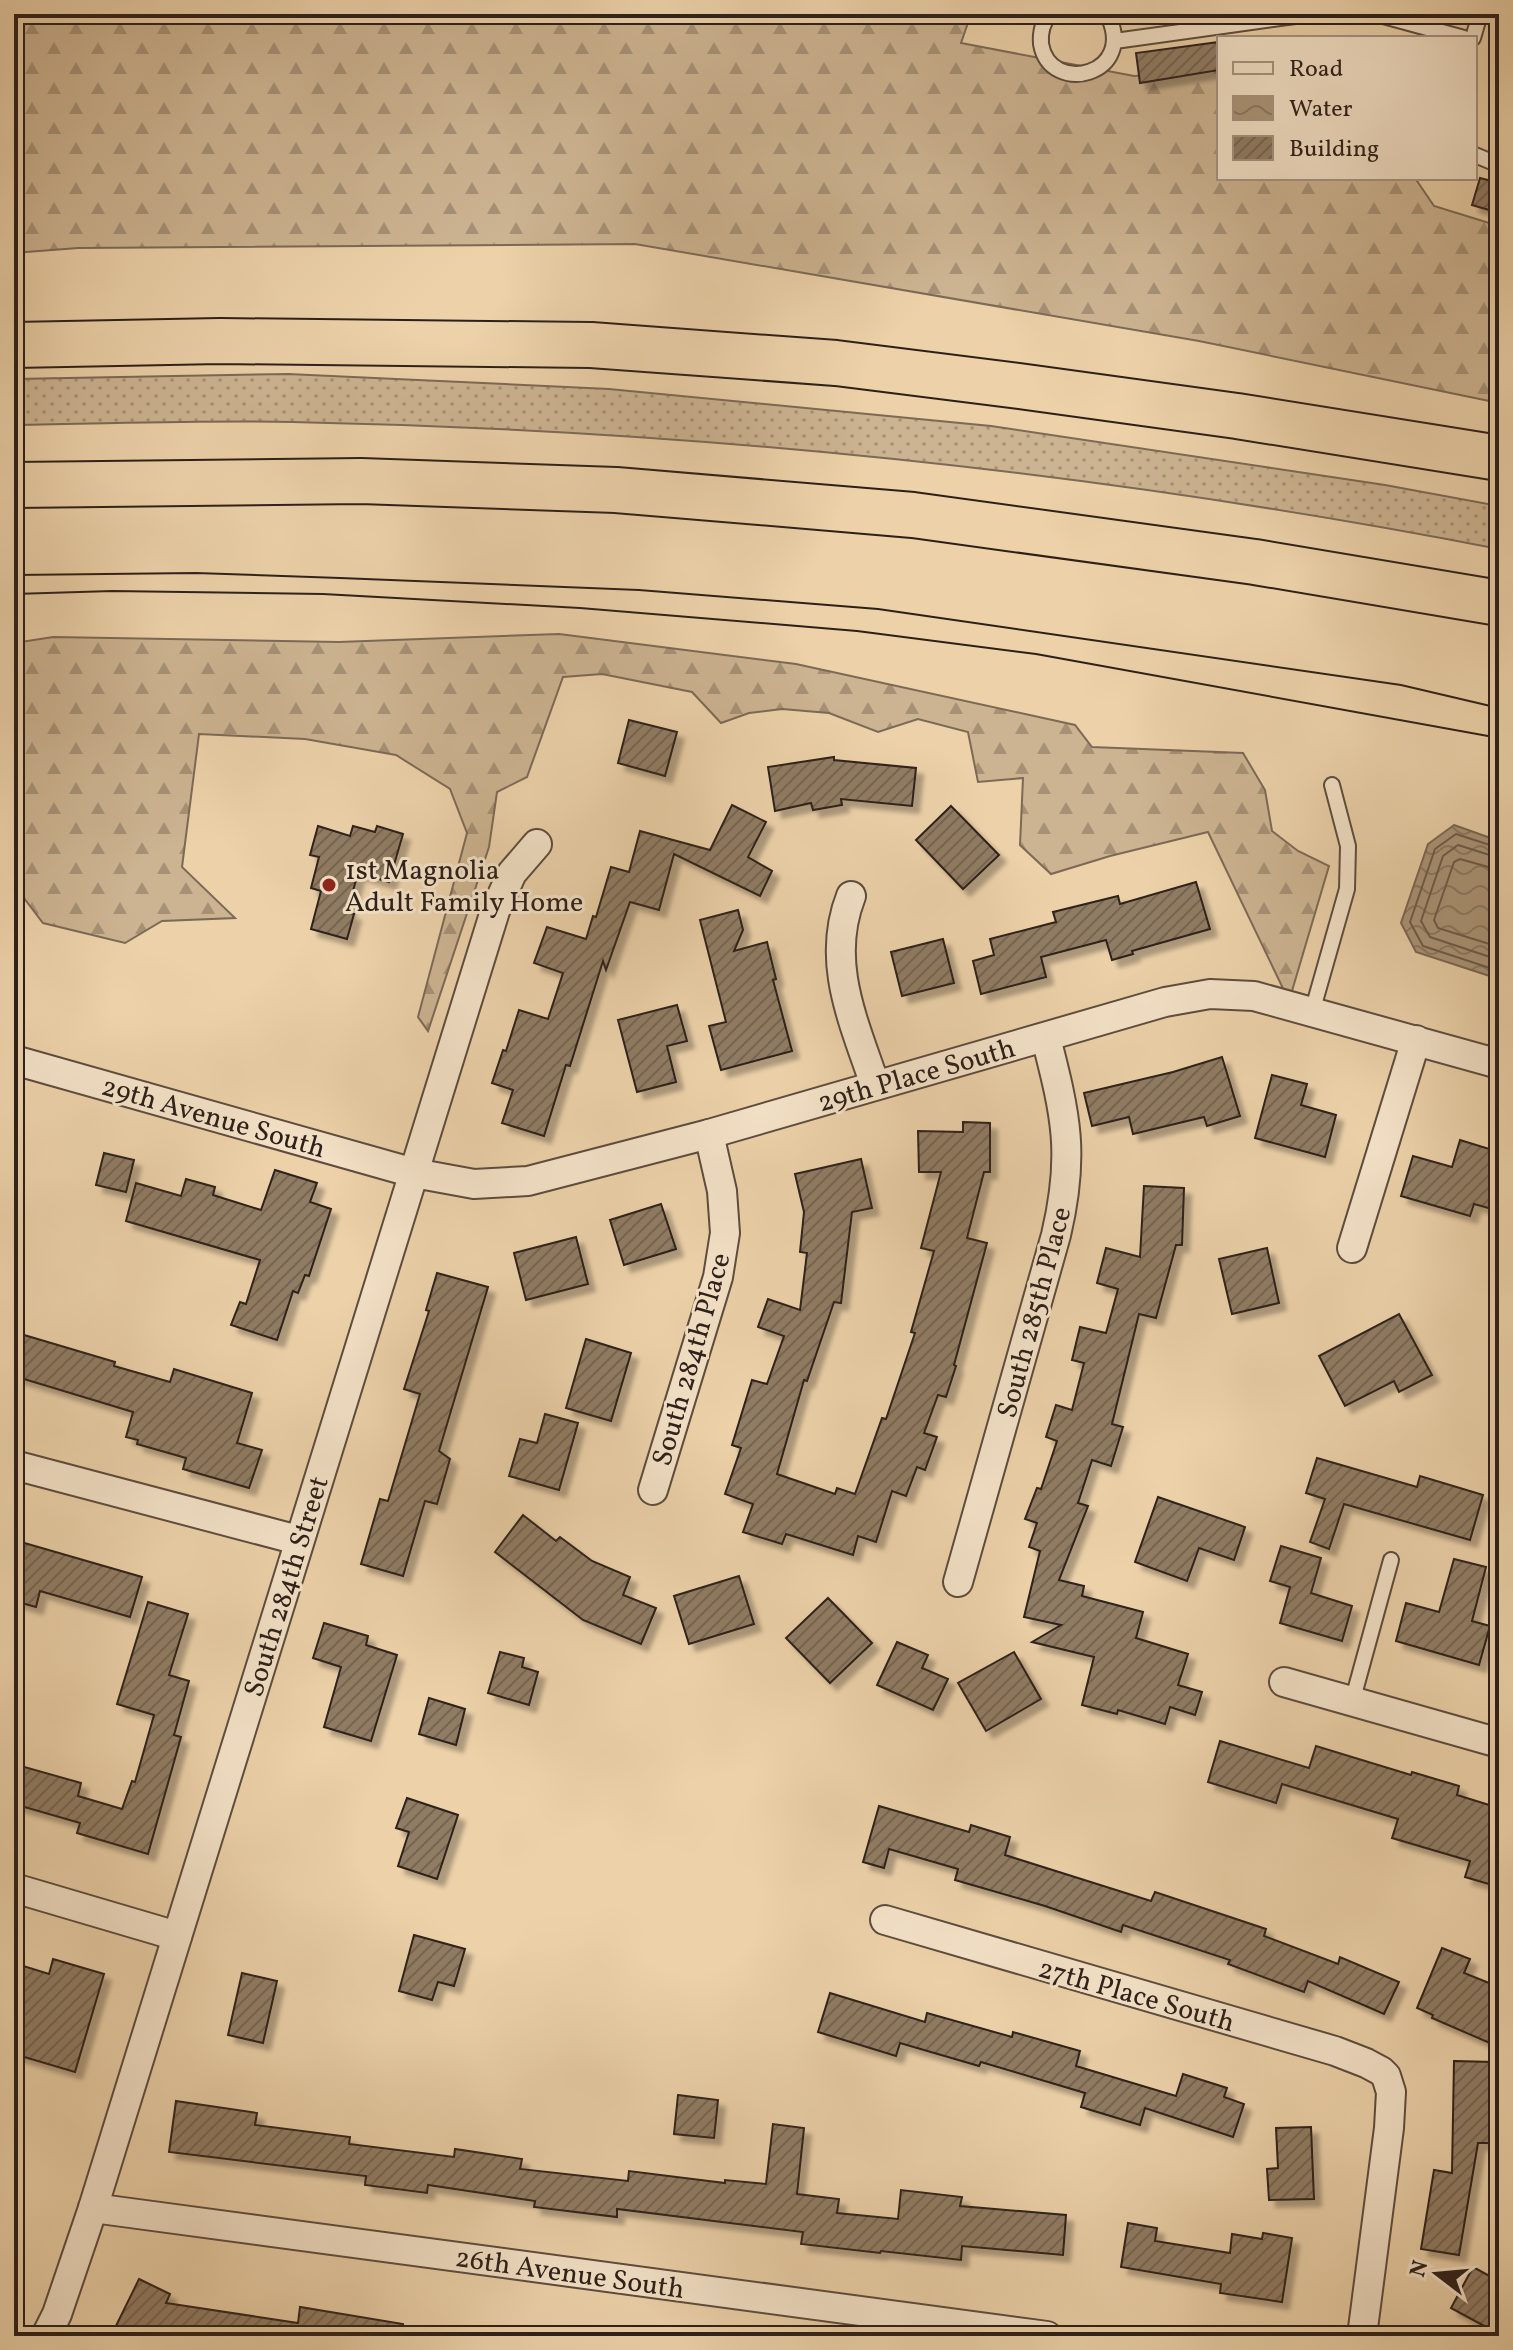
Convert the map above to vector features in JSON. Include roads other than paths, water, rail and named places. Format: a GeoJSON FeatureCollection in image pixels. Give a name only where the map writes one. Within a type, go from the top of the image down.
{"type":"FeatureCollection","features":[{"type":"Feature","properties":{"kind":"highway"},"geometry":{"type":"LineString","coordinates":[[14,345],[220,341],[591,345],[836,363],[1237,416],[1499,458]]}},
{"type":"Feature","properties":{"kind":"highway"},"geometry":{"type":"LineString","coordinates":[[14,485],[361,481],[616,490],[913,515],[1255,562],[1499,603]]}},
{"type":"Feature","properties":{"kind":"street","name":"South 284th Street"},"geometry":{"type":"LineString","coordinates":[[46,2336],[57,2314],[93,2208],[495,911],[518,864],[537,844]]}},
{"type":"Feature","properties":{"kind":"street"},"geometry":{"type":"LineString","coordinates":[[851,896],[841,929],[840,969],[844,991],[875,1085]]}},
{"type":"Feature","properties":{"kind":"street","name":"29th Place South"},"geometry":{"type":"LineString","coordinates":[[414,1173],[474,1184],[528,1181],[709,1134],[1165,1002],[1210,994],[1254,996],[1499,1064]]}},
{"type":"Feature","properties":{"kind":"street","name":"South 285th Place"},"geometry":{"type":"LineString","coordinates":[[958,1582],[1067,1186],[1067,1128],[1046,1038]]}},
{"type":"Feature","properties":{"kind":"street"},"geometry":{"type":"LineString","coordinates":[[1352,1248],[1416,1040]]}},
{"type":"Feature","properties":{"kind":"street","name":"29th Avenue South"},"geometry":{"type":"LineString","coordinates":[[14,1060],[414,1173]]}},
{"type":"Feature","properties":{"kind":"street","name":"South 284th Place"},"geometry":{"type":"LineString","coordinates":[[653,1490],[718,1277],[725,1233],[722,1191],[709,1134]]}},
{"type":"Feature","properties":{"kind":"street"},"geometry":{"type":"LineString","coordinates":[[14,1465],[298,1540]]}},
{"type":"Feature","properties":{"kind":"street"},"geometry":{"type":"LineString","coordinates":[[1284,1682],[1499,1743]]}},
{"type":"Feature","properties":{"kind":"street"},"geometry":{"type":"LineString","coordinates":[[14,1888],[177,1936]]}},
{"type":"Feature","properties":{"kind":"street","name":"27th Place South"},"geometry":{"type":"LineString","coordinates":[[885,1920],[1335,2051],[1366,2063],[1386,2076],[1391,2092],[1389,2128],[1362,2336]]}},
{"type":"Feature","properties":{"kind":"street","name":"26th Avenue South"},"geometry":{"type":"LineString","coordinates":[[93,2208],[1047,2336]]}},
{"type":"Feature","properties":{"kind":"lane"},"geometry":{"type":"LineString","coordinates":[[1050,14],[1040,33],[1042,48],[1049,61],[1060,70],[1074,74],[1088,73],[1101,67],[1111,56],[1115,41],[1114,27],[1107,14]]}},
{"type":"Feature","properties":{"kind":"lane"},"geometry":{"type":"LineString","coordinates":[[1115,41],[1310,14]]}},
{"type":"Feature","properties":{"kind":"lane"},"geometry":{"type":"LineString","coordinates":[[1376,14],[1457,36]]}},
{"type":"Feature","properties":{"kind":"lane"},"geometry":{"type":"LineString","coordinates":[[1474,36],[1480,14]]}},
{"type":"Feature","properties":{"kind":"lane"},"geometry":{"type":"LineString","coordinates":[[1477,156],[1499,165]]}},
{"type":"Feature","properties":{"kind":"lane"},"geometry":{"type":"LineString","coordinates":[[1312,1012],[1348,880],[1348,846],[1332,785]]}},
{"type":"Feature","properties":{"kind":"lane"},"geometry":{"type":"LineString","coordinates":[[1352,1702],[1391,1560]]}},
{"type":"Feature","properties":{"kind":"water"},"geometry":{"type":"Polygon","coordinates":[[[1454,825],[1499,841],[1499,979],[1416,952],[1401,923],[1428,844],[1454,825]]]}},
{"type":"Feature","properties":{"kind":"tram line"},"geometry":{"type":"LineString","coordinates":[[14,575],[196,573],[340,578],[639,590],[878,609],[1401,685],[1499,708]]}},
{"type":"Feature","properties":{"kind":"tram line"},"geometry":{"type":"LineString","coordinates":[[14,594],[112,591],[323,594],[580,608],[857,631],[1036,654],[1499,738]]}},
{"type":"Feature","properties":{"kind":"place","name":"1st Magnolia Adult Family Home"},"geometry":{"type":"Point","coordinates":[329,885]}}]}
